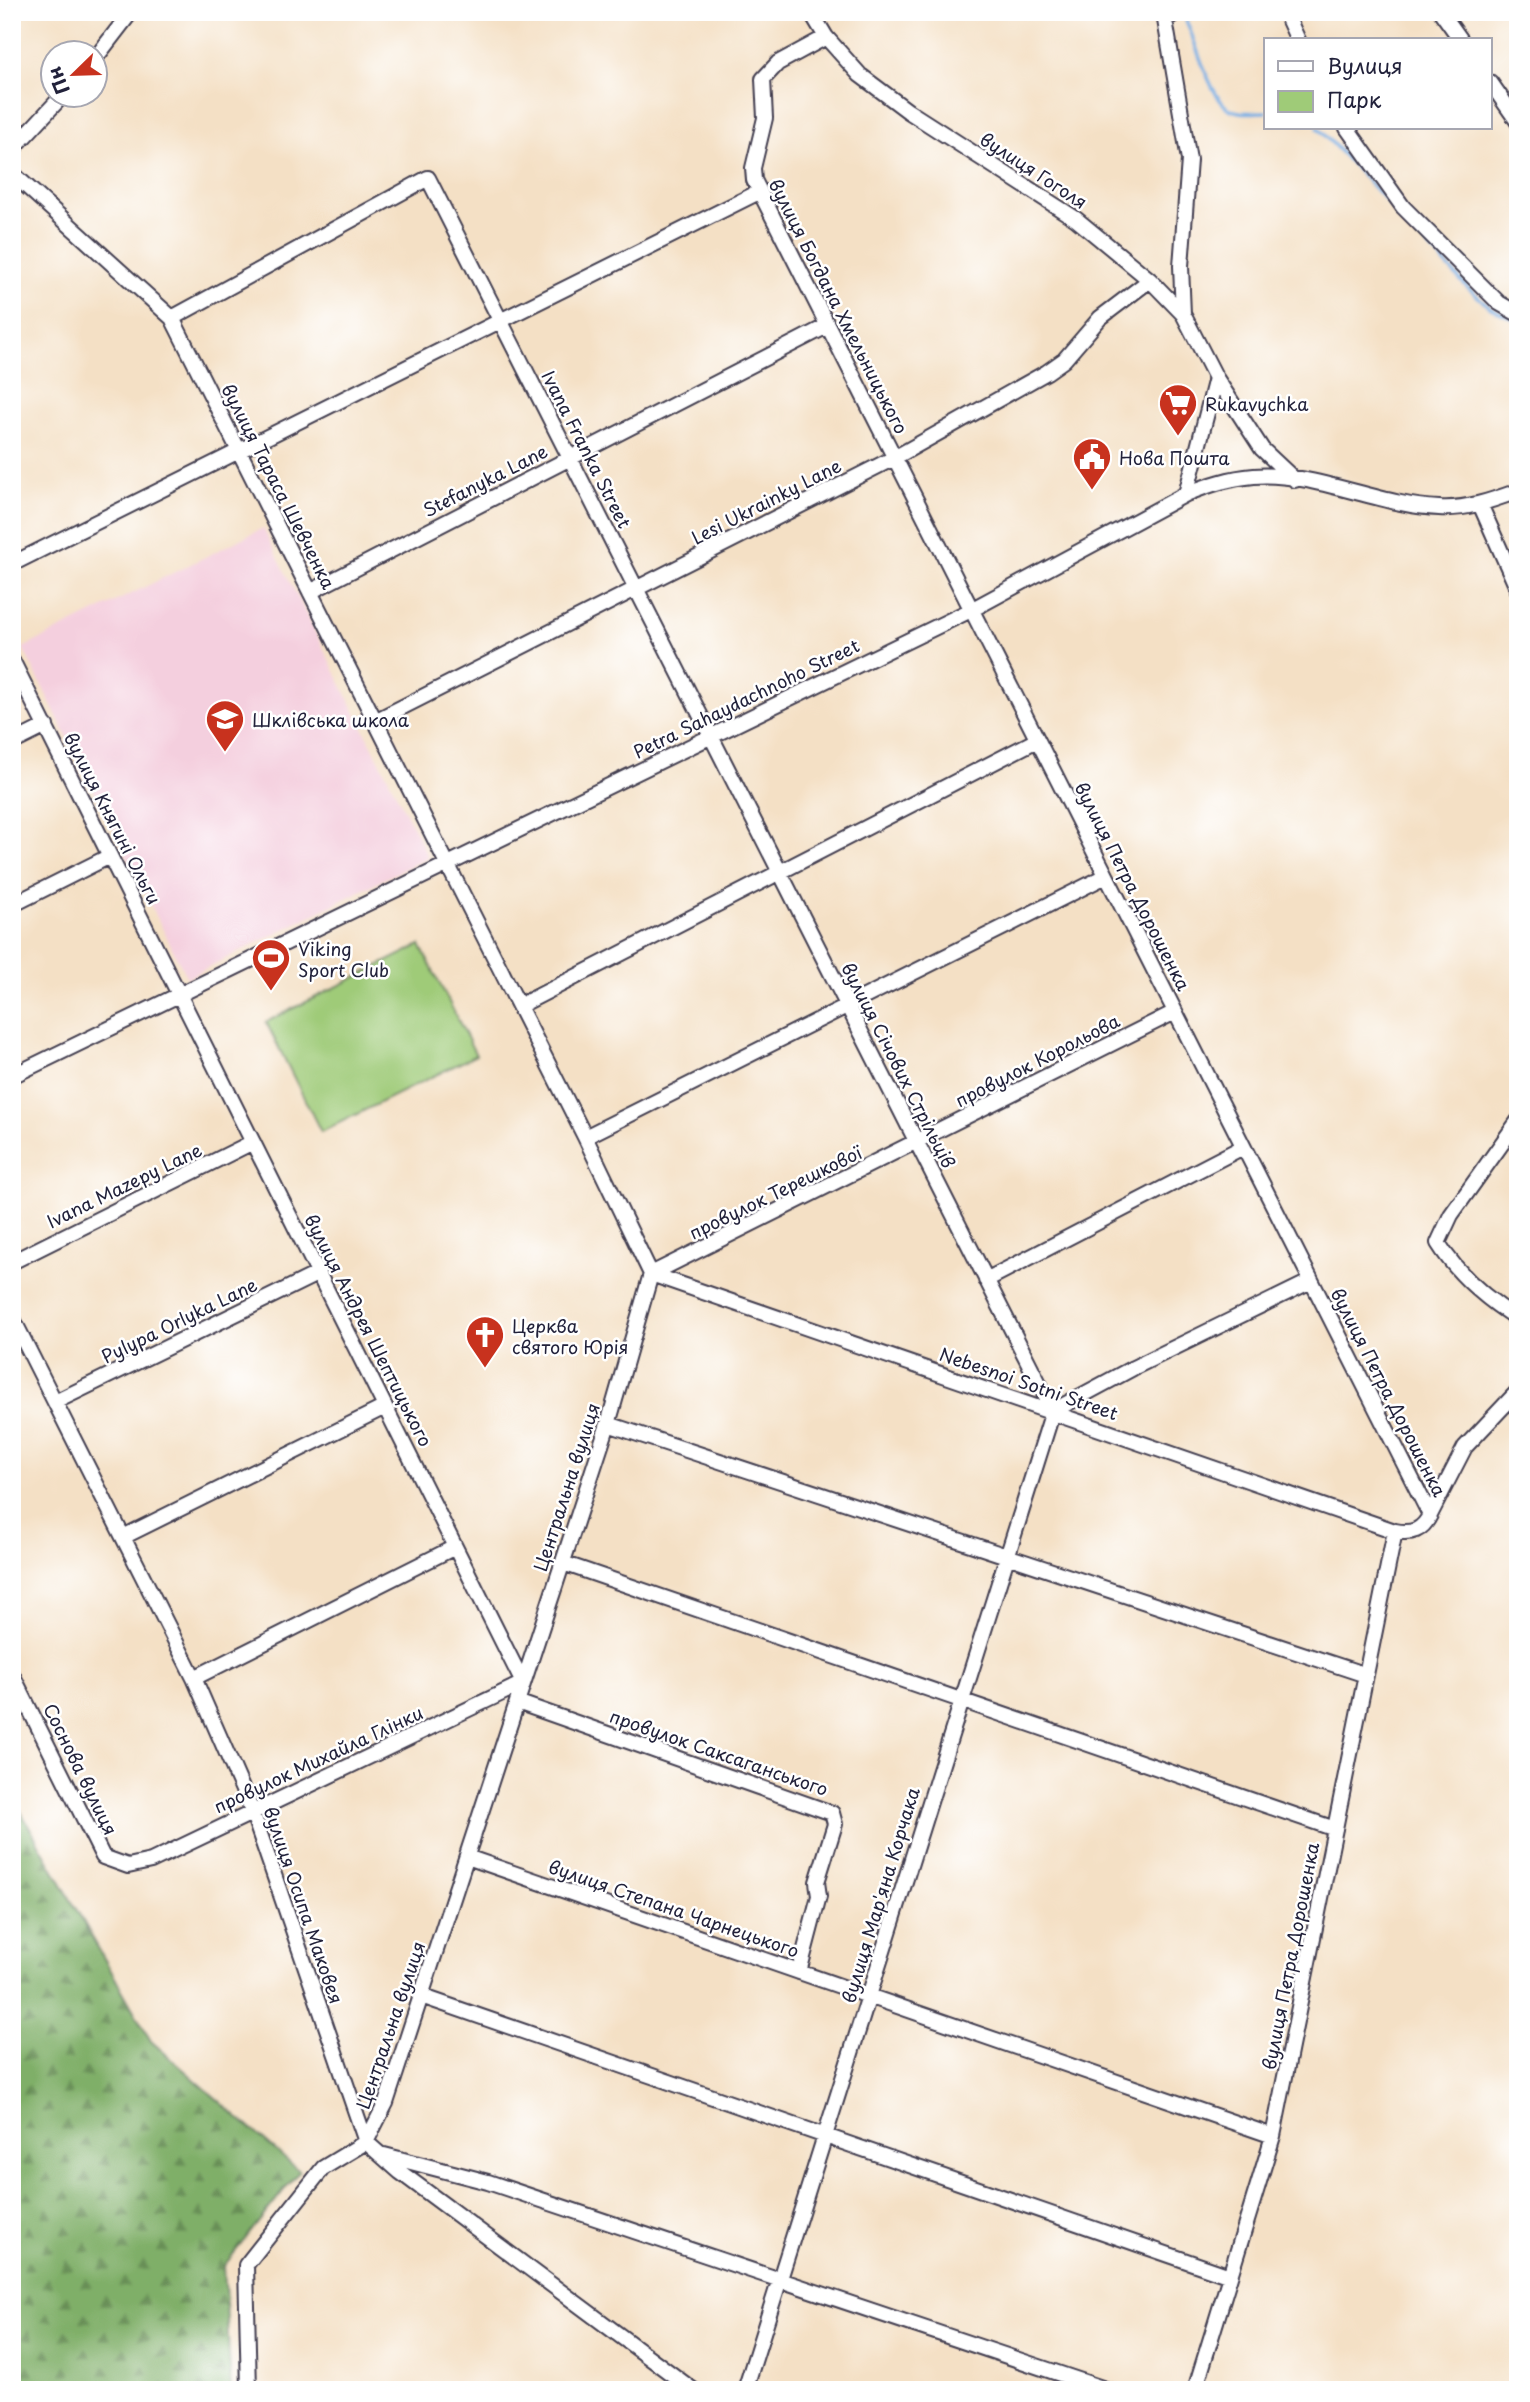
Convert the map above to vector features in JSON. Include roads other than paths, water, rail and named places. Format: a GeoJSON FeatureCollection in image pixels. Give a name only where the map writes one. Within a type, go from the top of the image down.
{"type":"FeatureCollection","features":[{"type":"Feature","properties":{"kind":"street"},"geometry":{"type":"LineString","coordinates":[[108,42],[131,12]]}},
{"type":"Feature","properties":{"kind":"street","name":"вулиця Гоголя"},"geometry":{"type":"LineString","coordinates":[[811,12],[826,37],[860,75],[908,111],[1076,219],[1150,280],[1183,314],[1216,378],[1262,449],[1295,480]]}},
{"type":"Feature","properties":{"kind":"street"},"geometry":{"type":"LineString","coordinates":[[1441,12],[1460,38]]}},
{"type":"Feature","properties":{"kind":"street"},"geometry":{"type":"LineString","coordinates":[[1287,13],[1297,38]]}},
{"type":"Feature","properties":{"kind":"street"},"geometry":{"type":"LineString","coordinates":[[1167,15],[1189,160],[1181,267],[1183,314]]}},
{"type":"Feature","properties":{"kind":"street","name":"вулиця Богдана Хмельницького"},"geometry":{"type":"LineString","coordinates":[[826,37],[778,63],[763,79],[765,118],[753,168],[759,192],[971,610]]}},
{"type":"Feature","properties":{"kind":"street"},"geometry":{"type":"LineString","coordinates":[[1492,85],[1518,122]]}},
{"type":"Feature","properties":{"kind":"street"},"geometry":{"type":"LineString","coordinates":[[12,150],[51,108]]}},
{"type":"Feature","properties":{"kind":"street"},"geometry":{"type":"LineString","coordinates":[[1348,130],[1402,207],[1478,284],[1499,303],[1518,314]]}},
{"type":"Feature","properties":{"kind":"street","name":"вулиця Тараса Шевченка"},"geometry":{"type":"LineString","coordinates":[[12,173],[172,318],[448,864]]}},
{"type":"Feature","properties":{"kind":"street","name":"Ivana Franka Street"},"geometry":{"type":"LineString","coordinates":[[172,318],[428,178],[711,736]]}},
{"type":"Feature","properties":{"kind":"street"},"geometry":{"type":"LineString","coordinates":[[12,564],[759,192]]}},
{"type":"Feature","properties":{"kind":"street","name":"Lesi Ukrainky Lane"},"geometry":{"type":"LineString","coordinates":[[375,721],[894,458],[1064,360],[1100,318],[1150,280]]}},
{"type":"Feature","properties":{"kind":"street","name":"Stefanyka Lane"},"geometry":{"type":"LineString","coordinates":[[310,592],[827,326]]}},
{"type":"Feature","properties":{"kind":"street"},"geometry":{"type":"LineString","coordinates":[[1186,494],[1216,378]]}},
{"type":"Feature","properties":{"kind":"street","name":"Petra Sahaydachnoho Street"},"geometry":{"type":"LineString","coordinates":[[12,1076],[971,610],[1186,494],[1222,480],[1256,475],[1295,480],[1440,509],[1480,504],[1518,491]]}},
{"type":"Feature","properties":{"kind":"street"},"geometry":{"type":"LineString","coordinates":[[1480,504],[1518,590]]}},
{"type":"Feature","properties":{"kind":"street","name":"вулиця Петра Дорошенка"},"geometry":{"type":"LineString","coordinates":[[971,610],[1430,1515],[1418,1530],[1408,1533],[1395,1531],[1273,2136],[1195,2390]]}},
{"type":"Feature","properties":{"kind":"street","name":"вулиця Княгині Ольги"},"geometry":{"type":"LineString","coordinates":[[12,660],[180,995]]}},
{"type":"Feature","properties":{"kind":"street"},"geometry":{"type":"LineString","coordinates":[[12,743],[46,726]]}},
{"type":"Feature","properties":{"kind":"street","name":"вулиця Січових Стрільців"},"geometry":{"type":"LineString","coordinates":[[711,736],[1053,1411]]}},
{"type":"Feature","properties":{"kind":"street"},"geometry":{"type":"LineString","coordinates":[[519,1006],[1037,740]]}},
{"type":"Feature","properties":{"kind":"street"},"geometry":{"type":"LineString","coordinates":[[12,905],[110,856]]}},
{"type":"Feature","properties":{"kind":"street"},"geometry":{"type":"LineString","coordinates":[[448,864],[585,1137],[650,1274]]}},
{"type":"Feature","properties":{"kind":"street"},"geometry":{"type":"LineString","coordinates":[[585,1137],[1106,876]]}},
{"type":"Feature","properties":{"kind":"street","name":"вулиця Андрея Шептицького"},"geometry":{"type":"LineString","coordinates":[[180,995],[523,1683]]}},
{"type":"Feature","properties":{"kind":"street","name":"провулок Корольова"},"geometry":{"type":"LineString","coordinates":[[917,1143],[1175,1012]]}},
{"type":"Feature","properties":{"kind":"street"},"geometry":{"type":"LineString","coordinates":[[1518,1121],[1451,1215],[1438,1243],[1449,1261],[1490,1302],[1518,1319]]}},
{"type":"Feature","properties":{"kind":"street","name":"Ivana Mazepy Lane"},"geometry":{"type":"LineString","coordinates":[[12,1262],[253,1142]]}},
{"type":"Feature","properties":{"kind":"street","name":"провулок Терешкової"},"geometry":{"type":"LineString","coordinates":[[650,1274],[917,1143]]}},
{"type":"Feature","properties":{"kind":"street"},"geometry":{"type":"LineString","coordinates":[[986,1280],[1243,1147]]}},
{"type":"Feature","properties":{"kind":"street","name":"Pylypa Orlyka Lane"},"geometry":{"type":"LineString","coordinates":[[55,1402],[319,1273]]}},
{"type":"Feature","properties":{"kind":"street","name":"Nebesnoi Sotni Street"},"geometry":{"type":"LineString","coordinates":[[650,1274],[1395,1531]]}},
{"type":"Feature","properties":{"kind":"street","name":"Центральна вулиця"},"geometry":{"type":"LineString","coordinates":[[366,2142],[386,2103],[467,1857],[608,1424],[650,1274]]}},
{"type":"Feature","properties":{"kind":"street"},"geometry":{"type":"LineString","coordinates":[[1053,1411],[1133,1367],[1311,1281]]}},
{"type":"Feature","properties":{"kind":"street","name":"вулиця Осипа Маковея"},"geometry":{"type":"LineString","coordinates":[[12,1317],[194,1678],[252,1811],[366,2142],[693,2390]]}},
{"type":"Feature","properties":{"kind":"street"},"geometry":{"type":"LineString","coordinates":[[1430,1515],[1465,1447],[1518,1391]]}},
{"type":"Feature","properties":{"kind":"street"},"geometry":{"type":"LineString","coordinates":[[123,1537],[386,1407]]}},
{"type":"Feature","properties":{"kind":"street","name":"вулиця Мар'яна Корчака"},"geometry":{"type":"LineString","coordinates":[[745,2390],[1053,1411]]}},
{"type":"Feature","properties":{"kind":"street"},"geometry":{"type":"LineString","coordinates":[[608,1424],[1366,1675]]}},
{"type":"Feature","properties":{"kind":"street"},"geometry":{"type":"LineString","coordinates":[[194,1678],[456,1547]]}},
{"type":"Feature","properties":{"kind":"street"},"geometry":{"type":"LineString","coordinates":[[563,1563],[1335,1829]]}},
{"type":"Feature","properties":{"kind":"street","name":"Соснова вулиця"},"geometry":{"type":"LineString","coordinates":[[12,1674],[103,1857],[128,1866]]}},
{"type":"Feature","properties":{"kind":"street","name":"провулок Михайла Глінки"},"geometry":{"type":"LineString","coordinates":[[128,1866],[151,1861],[523,1683]]}},
{"type":"Feature","properties":{"kind":"street","name":"провулок Саксаганського"},"geometry":{"type":"LineString","coordinates":[[517,1702],[832,1813],[835,1824],[817,1882],[819,1896],[799,1972]]}},
{"type":"Feature","properties":{"kind":"street","name":"вулиця Степана Чарнецького"},"geometry":{"type":"LineString","coordinates":[[467,1857],[1273,2136]]}},
{"type":"Feature","properties":{"kind":"street"},"geometry":{"type":"LineString","coordinates":[[421,1996],[1230,2276]]}},
{"type":"Feature","properties":{"kind":"street"},"geometry":{"type":"LineString","coordinates":[[250,2390],[246,2265],[323,2168],[366,2142]]}},
{"type":"Feature","properties":{"kind":"street"},"geometry":{"type":"LineString","coordinates":[[379,2154],[488,2182],[1108,2390]]}},
{"type":"Feature","properties":{"kind":"waterway"},"geometry":{"type":"LineString","coordinates":[[1186,20],[1209,80],[1221,102],[1237,112],[1264,112]]}},
{"type":"Feature","properties":{"kind":"waterway"},"geometry":{"type":"LineString","coordinates":[[1320,130],[1467,287],[1491,308],[1518,321]]}},
{"type":"Feature","properties":{"kind":"place","name":"Rukavychka"},"geometry":{"type":"Point","coordinates":[1178,437]}},
{"type":"Feature","properties":{"kind":"place","name":"Нова Пошта"},"geometry":{"type":"Point","coordinates":[1092,491]}},
{"type":"Feature","properties":{"kind":"place","name":"Шклівська школа"},"geometry":{"type":"Point","coordinates":[225,753]}},
{"type":"Feature","properties":{"kind":"place","name":"Viking Sport Club"},"geometry":{"type":"Point","coordinates":[271,992]}},
{"type":"Feature","properties":{"kind":"place","name":"Церква святого Юрія"},"geometry":{"type":"Point","coordinates":[485,1369]}}]}
